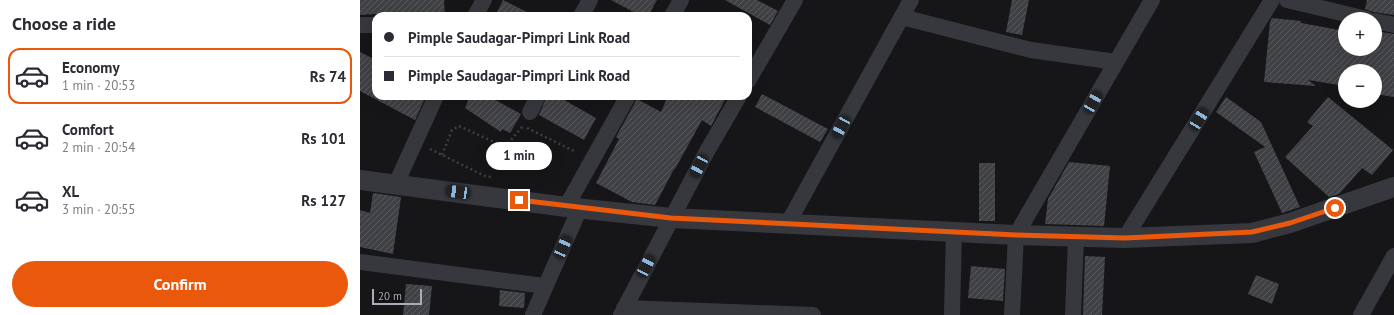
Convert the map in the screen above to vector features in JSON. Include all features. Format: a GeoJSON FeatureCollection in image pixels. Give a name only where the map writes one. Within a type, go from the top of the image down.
{"type":"FeatureCollection","features":[{"type":"Feature","properties":{"kind":"street"},"geometry":{"type":"LineString","coordinates":[[477,12],[484,0]]}},
{"type":"Feature","properties":{"kind":"street"},"geometry":{"type":"LineString","coordinates":[[583,12],[590,0]]}},
{"type":"Feature","properties":{"kind":"street"},"geometry":{"type":"LineString","coordinates":[[674,12],[681,0]]}},
{"type":"Feature","properties":{"kind":"street"},"geometry":{"type":"LineString","coordinates":[[752,74],[794,0]]}},
{"type":"Feature","properties":{"kind":"street"},"geometry":{"type":"LineString","coordinates":[[788,223],[911,0]]}},
{"type":"Feature","properties":{"kind":"street"},"geometry":{"type":"LineString","coordinates":[[1012,315],[1016,235],[1152,0]]}},
{"type":"Feature","properties":{"kind":"street"},"geometry":{"type":"LineString","coordinates":[[1125,238],[1272,0]]}},
{"type":"Feature","properties":{"kind":"street"},"geometry":{"type":"LineString","coordinates":[[1287,0],[1338,12]]}},
{"type":"Feature","properties":{"kind":"street"},"geometry":{"type":"LineString","coordinates":[[902,17],[1031,50],[1116,62]]}},
{"type":"Feature","properties":{"kind":"street"},"geometry":{"type":"LineString","coordinates":[[1382,22],[1394,25]]}},
{"type":"Feature","properties":{"kind":"street"},"geometry":{"type":"LineString","coordinates":[[360,25],[372,25]]}},
{"type":"Feature","properties":{"kind":"street"},"geometry":{"type":"LineString","coordinates":[[396,184],[434,100]]}},
{"type":"Feature","properties":{"kind":"street"},"geometry":{"type":"LineString","coordinates":[[530,112],[536,100]]}},
{"type":"Feature","properties":{"kind":"street"},"geometry":{"type":"LineString","coordinates":[[533,315],[573,207],[626,100]]}},
{"type":"Feature","properties":{"kind":"street"},"geometry":{"type":"LineString","coordinates":[[737,100],[671,218],[623,312],[813,315]]}},
{"type":"Feature","properties":{"kind":"street"},"geometry":{"type":"LineString","coordinates":[[360,180],[671,218],[1016,235],[1125,238],[1252,232],[1290,223],[1394,187]]}},
{"type":"Feature","properties":{"kind":"street"},"geometry":{"type":"LineString","coordinates":[[952,315],[954,232]]}},
{"type":"Feature","properties":{"kind":"street"},"geometry":{"type":"LineString","coordinates":[[1073,315],[1076,237]]}},
{"type":"Feature","properties":{"kind":"street"},"geometry":{"type":"LineString","coordinates":[[1361,315],[1394,256]]}},
{"type":"Feature","properties":{"kind":"street"},"geometry":{"type":"LineString","coordinates":[[360,262],[545,286]]}},
{"type":"Feature","properties":{"kind":"path"},"geometry":{"type":"LineString","coordinates":[[442,155],[452,130],[459,126],[505,147],[523,126],[576,152]]}},
{"type":"Feature","properties":{"kind":"path"},"geometry":{"type":"LineString","coordinates":[[415,142],[492,178]]}},
{"type":"Feature","properties":{"kind":"building"},"geometry":{"type":"Polygon","coordinates":[[[360,0],[444,0],[445,12],[372,12],[372,14],[360,15],[360,0]]]}},
{"type":"Feature","properties":{"kind":"building"},"geometry":{"type":"Polygon","coordinates":[[[503,0],[527,12],[497,12],[503,0]]]}},
{"type":"Feature","properties":{"kind":"building"},"geometry":{"type":"Polygon","coordinates":[[[611,0],[657,0],[650,12],[634,12],[611,0]]]}},
{"type":"Feature","properties":{"kind":"building"},"geometry":{"type":"Polygon","coordinates":[[[725,0],[757,0],[778,11],[770,25],[752,15],[752,12],[747,12],[725,0]]]}},
{"type":"Feature","properties":{"kind":"building"},"geometry":{"type":"Polygon","coordinates":[[[1012,0],[1029,0],[1022,35],[1006,32],[1012,0]]]}},
{"type":"Feature","properties":{"kind":"building"},"geometry":{"type":"Polygon","coordinates":[[[1367,0],[1394,0],[1394,15],[1382,13],[1382,12],[1373,12],[1365,9],[1367,0]]]}},
{"type":"Feature","properties":{"kind":"building"},"geometry":{"type":"Polygon","coordinates":[[[1272,18],[1301,21],[1301,23],[1338,30],[1338,56],[1382,56],[1382,32],[1394,34],[1394,97],[1382,95],[1382,64],[1338,64],[1338,85],[1308,80],[1316,86],[1264,82],[1270,22],[1272,18]]]}},
{"type":"Feature","properties":{"kind":"building"},"geometry":{"type":"Polygon","coordinates":[[[360,52],[372,58],[372,97],[360,91],[360,52]]]}},
{"type":"Feature","properties":{"kind":"building"},"geometry":{"type":"Polygon","coordinates":[[[762,94],[828,129],[820,142],[755,107],[762,94]]]}},
{"type":"Feature","properties":{"kind":"building"},"geometry":{"type":"Polygon","coordinates":[[[1226,97],[1261,122],[1300,207],[1282,213],[1254,152],[1265,147],[1216,112],[1226,97]]]}},
{"type":"Feature","properties":{"kind":"building"},"geometry":{"type":"Polygon","coordinates":[[[1328,97],[1338,105],[1338,108],[1341,108],[1393,150],[1372,175],[1362,168],[1339,194],[1329,197],[1285,157],[1313,126],[1307,122],[1328,97]]]}},
{"type":"Feature","properties":{"kind":"building"},"geometry":{"type":"Polygon","coordinates":[[[377,100],[424,100],[415,120],[377,100]]]}},
{"type":"Feature","properties":{"kind":"building"},"geometry":{"type":"Polygon","coordinates":[[[468,100],[495,100],[521,114],[510,133],[502,129],[501,132],[465,108],[468,100]]]}},
{"type":"Feature","properties":{"kind":"building"},"geometry":{"type":"Polygon","coordinates":[[[545,100],[564,100],[596,118],[584,140],[539,115],[545,100]]]}},
{"type":"Feature","properties":{"kind":"building"},"geometry":{"type":"Polygon","coordinates":[[[636,100],[661,112],[666,100],[725,100],[711,126],[702,120],[655,205],[632,202],[596,183],[619,139],[616,137],[636,100]]]}},
{"type":"Feature","properties":{"kind":"building"},"geometry":{"type":"Polygon","coordinates":[[[1069,162],[1110,166],[1104,226],[1045,224],[1048,199],[1069,162]]]}},
{"type":"Feature","properties":{"kind":"building"},"geometry":{"type":"Polygon","coordinates":[[[979,163],[995,163],[995,221],[979,221],[979,163]]]}},
{"type":"Feature","properties":{"kind":"building"},"geometry":{"type":"Polygon","coordinates":[[[373,193],[401,197],[393,254],[360,247],[360,210],[370,213],[373,193]]]}},
{"type":"Feature","properties":{"kind":"building"},"geometry":{"type":"Polygon","coordinates":[[[1085,256],[1105,257],[1102,315],[1083,315],[1085,256]]]}},
{"type":"Feature","properties":{"kind":"building"},"geometry":{"type":"Polygon","coordinates":[[[971,266],[1005,269],[1003,301],[968,298],[971,266]]]}},
{"type":"Feature","properties":{"kind":"building"},"geometry":{"type":"Polygon","coordinates":[[[1256,275],[1279,284],[1272,304],[1248,294],[1256,275]]]}},
{"type":"Feature","properties":{"kind":"building"},"geometry":{"type":"Polygon","coordinates":[[[406,284],[432,286],[429,315],[403,315],[406,284]]]}},
{"type":"Feature","properties":{"kind":"building"},"geometry":{"type":"Polygon","coordinates":[[[500,290],[525,293],[524,308],[499,306],[500,290]]]}},
{"type":"Feature","properties":{"kind":"route"},"geometry":{"type":"LineString","coordinates":[[519,200],[566,207],[671,218],[818,224],[1016,235],[1125,238],[1252,232],[1290,223],[1335,208]]}}]}
